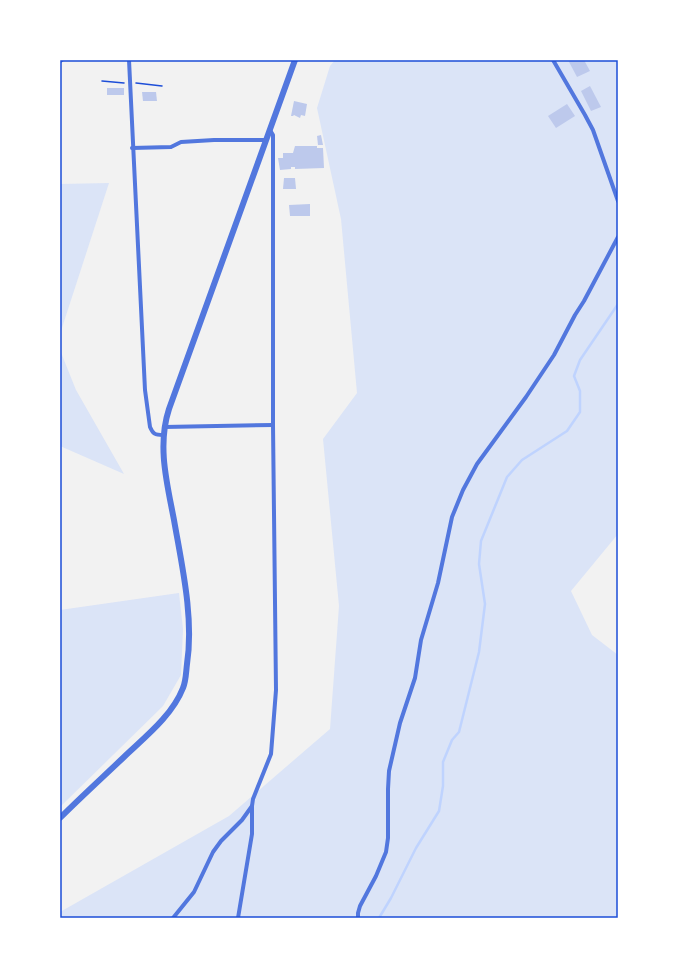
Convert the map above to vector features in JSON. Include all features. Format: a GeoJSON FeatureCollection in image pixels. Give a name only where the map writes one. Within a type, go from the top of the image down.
{"type":"FeatureCollection","features":[{"type":"Feature","properties":{"kind":"street"},"geometry":{"type":"LineString","coordinates":[[129,60],[132,148],[145,390],[150,427],[155,435],[163,435]]}},
{"type":"Feature","properties":{"kind":"street"},"geometry":{"type":"LineString","coordinates":[[60,818],[155,728],[178,699],[183,687],[190,635],[181,561],[165,472],[163,452],[164,427],[169,409],[295,60]]}},
{"type":"Feature","properties":{"kind":"street"},"geometry":{"type":"LineString","coordinates":[[553,60],[593,130],[618,201]]}},
{"type":"Feature","properties":{"kind":"street"},"geometry":{"type":"LineString","coordinates":[[238,918],[252,834],[252,806],[271,754],[276,690],[273,424],[273,135],[270,130]]}},
{"type":"Feature","properties":{"kind":"street"},"geometry":{"type":"LineString","coordinates":[[132,148],[171,147],[181,142],[214,140],[266,140]]}},
{"type":"Feature","properties":{"kind":"street"},"geometry":{"type":"LineString","coordinates":[[358,918],[360,906],[386,852],[388,838],[389,771],[400,723],[415,678],[421,640],[438,583],[452,517],[463,490],[477,464],[526,397],[554,355],[618,237]]}},
{"type":"Feature","properties":{"kind":"street"},"geometry":{"type":"LineString","coordinates":[[164,427],[273,424]]}},
{"type":"Feature","properties":{"kind":"street"},"geometry":{"type":"LineString","coordinates":[[173,918],[194,892],[213,852],[221,841],[242,820],[252,806]]}},
{"type":"Feature","properties":{"kind":"shaded area"},"geometry":{"type":"Polygon","coordinates":[[[335,60],[618,60],[618,534],[571,591],[592,635],[618,655],[618,918],[60,918],[60,912],[229,816],[330,729],[339,606],[323,439],[357,393],[341,219],[317,108],[330,66],[335,60]]]}},
{"type":"Feature","properties":{"kind":"shaded area"},"geometry":{"type":"Polygon","coordinates":[[[109,183],[60,334],[60,184],[109,183]]]}},
{"type":"Feature","properties":{"kind":"shaded area"},"geometry":{"type":"Polygon","coordinates":[[[60,350],[76,390],[124,474],[60,446],[60,350]]]}},
{"type":"Feature","properties":{"kind":"shaded area"},"geometry":{"type":"Polygon","coordinates":[[[179,593],[183,629],[181,675],[163,706],[60,807],[60,610],[179,593]]]}},
{"type":"Feature","properties":{"kind":"building"},"geometry":{"type":"Polygon","coordinates":[[[568,60],[584,60],[590,71],[577,77],[568,60]]]}},
{"type":"Feature","properties":{"kind":"building"},"geometry":{"type":"Polygon","coordinates":[[[590,86],[601,107],[591,111],[581,91],[590,86]]]}},
{"type":"Feature","properties":{"kind":"building"},"geometry":{"type":"Polygon","coordinates":[[[107,88],[124,88],[124,95],[107,95],[107,88]]]}},
{"type":"Feature","properties":{"kind":"building"},"geometry":{"type":"Polygon","coordinates":[[[142,92],[156,92],[157,101],[143,101],[142,92]]]}},
{"type":"Feature","properties":{"kind":"building"},"geometry":{"type":"Polygon","coordinates":[[[294,101],[307,104],[305,116],[301,115],[300,118],[294,115],[291,116],[294,101]]]}},
{"type":"Feature","properties":{"kind":"building"},"geometry":{"type":"Polygon","coordinates":[[[567,104],[575,116],[556,128],[548,116],[567,104]]]}},
{"type":"Feature","properties":{"kind":"building"},"geometry":{"type":"Polygon","coordinates":[[[321,135],[323,145],[318,145],[317,136],[321,135]]]}},
{"type":"Feature","properties":{"kind":"building"},"geometry":{"type":"Polygon","coordinates":[[[295,146],[317,146],[317,148],[323,148],[324,168],[295,169],[295,167],[291,167],[291,169],[280,170],[278,158],[283,158],[283,153],[293,153],[295,146]]]}},
{"type":"Feature","properties":{"kind":"building"},"geometry":{"type":"Polygon","coordinates":[[[284,178],[295,178],[296,189],[283,189],[284,178]]]}},
{"type":"Feature","properties":{"kind":"building"},"geometry":{"type":"Polygon","coordinates":[[[310,204],[310,216],[290,216],[289,205],[310,204]]]}},
{"type":"Feature","properties":{"kind":"waterway"},"geometry":{"type":"LineString","coordinates":[[379,918],[391,898],[416,848],[439,811],[443,786],[443,762],[452,740],[459,732],[479,652],[485,604],[479,564],[481,541],[507,477],[522,460],[567,431],[580,412],[580,391],[574,376],[580,360],[618,304]]}}]}
